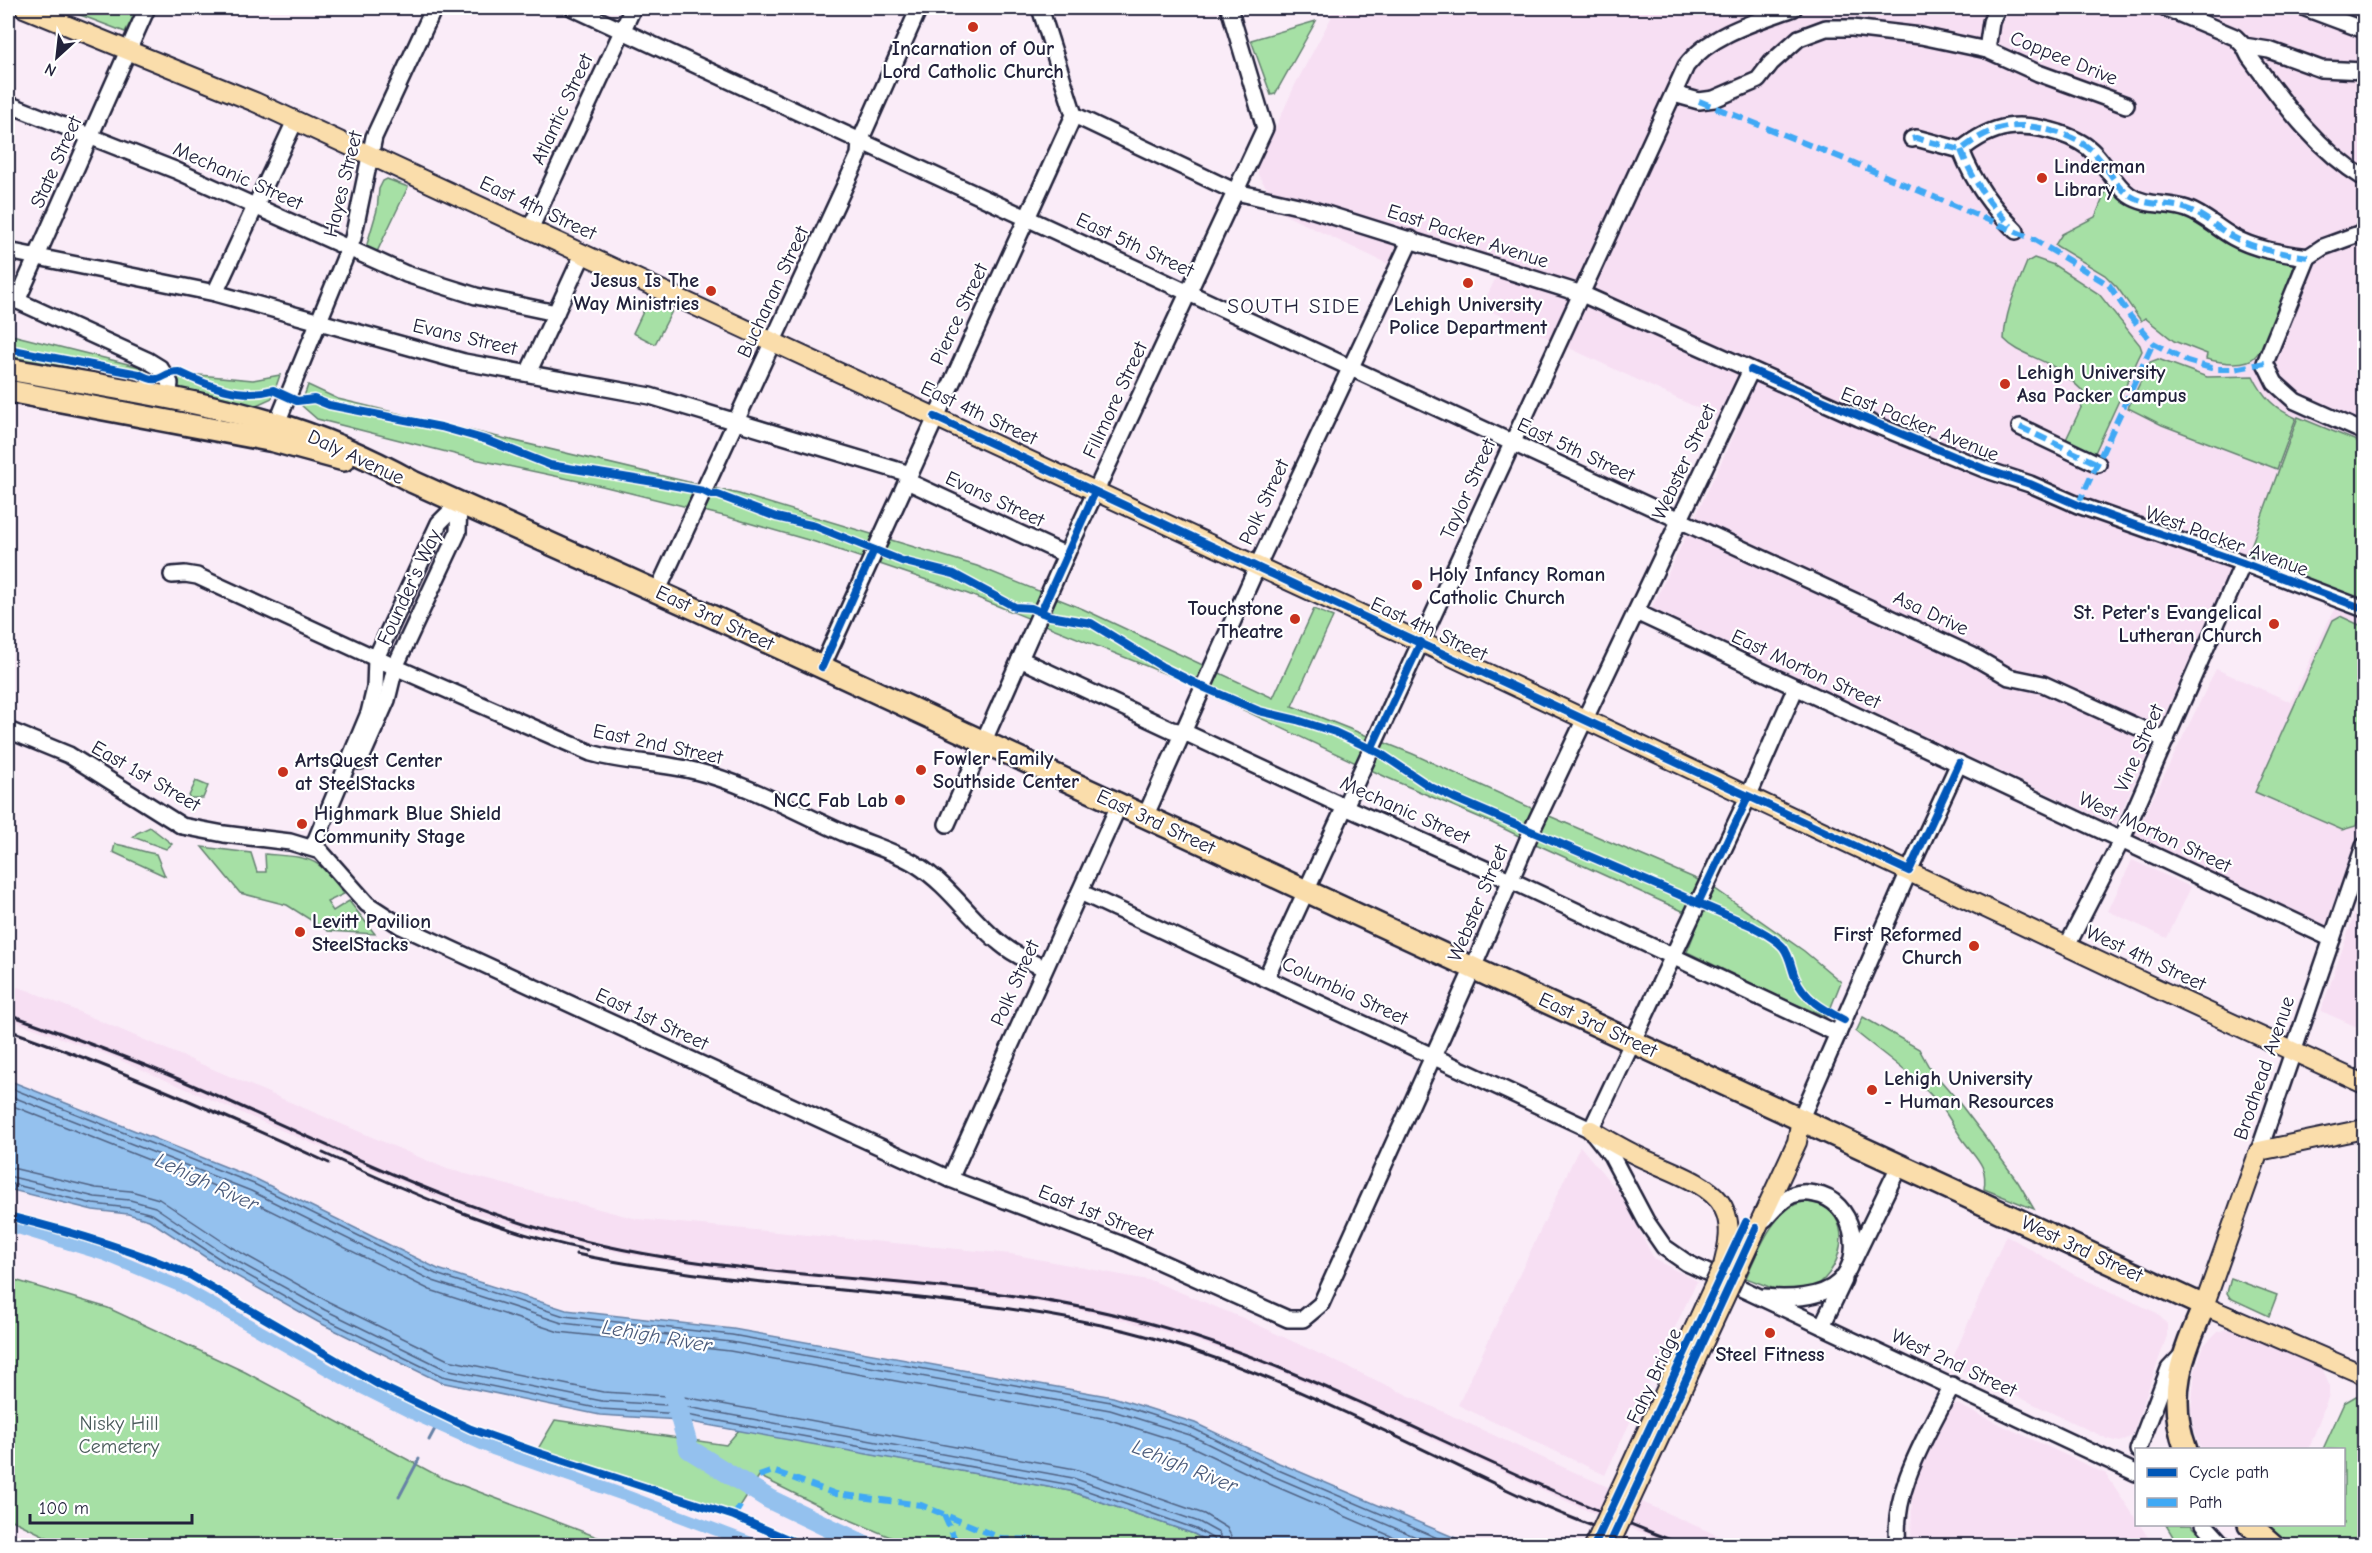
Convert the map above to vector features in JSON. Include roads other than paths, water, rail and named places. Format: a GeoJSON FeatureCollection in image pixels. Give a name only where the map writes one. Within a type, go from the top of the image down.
{"type":"FeatureCollection","features":[{"type":"Feature","properties":{"kind":"highway","name":"Daly Avenue"},"geometry":{"type":"LineString","coordinates":[[8,369],[168,399],[364,457],[413,482]]}},
{"type":"Feature","properties":{"kind":"highway","name":"Daly Avenue"},"geometry":{"type":"LineString","coordinates":[[8,391],[275,432]]}},
{"type":"Feature","properties":{"kind":"highway","name":"East 3rd Street"},"geometry":{"type":"LineString","coordinates":[[413,482],[822,667],[1801,1119]]}},
{"type":"Feature","properties":{"kind":"highway","name":"West 3rd Street"},"geometry":{"type":"LineString","coordinates":[[1801,1119],[2204,1306]]}},
{"type":"Feature","properties":{"kind":"highway"},"geometry":{"type":"LineString","coordinates":[[2186,1448],[2177,1421],[2176,1405],[2184,1353],[2204,1306]]}},
{"type":"Feature","properties":{"kind":"highway"},"geometry":{"type":"LineString","coordinates":[[2251,1526],[2274,1545]]}},
{"type":"Feature","properties":{"kind":"main road","name":"East 4th Street"},"geometry":{"type":"LineString","coordinates":[[24,8],[255,102],[1421,642],[1909,871]]}},
{"type":"Feature","properties":{"kind":"main road","name":"West 4th Street"},"geometry":{"type":"LineString","coordinates":[[1909,871],[2364,1084]]}},
{"type":"Feature","properties":{"kind":"main road","name":"Fahy Bridge"},"geometry":{"type":"LineString","coordinates":[[1594,1545],[1729,1270],[1756,1228],[1797,1142],[1801,1119]]}},
{"type":"Feature","properties":{"kind":"main road","name":"Fahy Bridge"},"geometry":{"type":"LineString","coordinates":[[1609,1545],[1786,1138],[1801,1119]]}},
{"type":"Feature","properties":{"kind":"main road"},"geometry":{"type":"LineString","coordinates":[[2259,1151],[2364,1129]]}},
{"type":"Feature","properties":{"kind":"main road"},"geometry":{"type":"LineString","coordinates":[[1591,1130],[1632,1154],[1698,1184],[1718,1199],[1725,1210],[1730,1231],[1729,1270]]}},
{"type":"Feature","properties":{"kind":"main road","name":"Brodhead Avenue"},"geometry":{"type":"LineString","coordinates":[[2204,1306],[2259,1151]]}},
{"type":"Feature","properties":{"kind":"main road","name":"West 3rd Street"},"geometry":{"type":"LineString","coordinates":[[2204,1306],[2364,1375]]}},
{"type":"Feature","properties":{"kind":"street","name":"State Street"},"geometry":{"type":"LineString","coordinates":[[12,299],[36,257],[147,8]]}},
{"type":"Feature","properties":{"kind":"street","name":"Hayes Street"},"geometry":{"type":"LineString","coordinates":[[275,432],[356,229],[374,137],[434,8]]}},
{"type":"Feature","properties":{"kind":"street","name":"East 5th Street"},"geometry":{"type":"LineString","coordinates":[[573,8],[1679,521]]}},
{"type":"Feature","properties":{"kind":"street","name":"Atlantic Street"},"geometry":{"type":"LineString","coordinates":[[530,229],[633,8]]}},
{"type":"Feature","properties":{"kind":"street","name":"Buchanan Street"},"geometry":{"type":"LineString","coordinates":[[657,592],[858,155],[860,141],[919,8]]}},
{"type":"Feature","properties":{"kind":"street"},"geometry":{"type":"LineString","coordinates":[[1040,8],[1074,115]]}},
{"type":"Feature","properties":{"kind":"street","name":"Fillmore Street"},"geometry":{"type":"LineString","coordinates":[[947,824],[1066,555],[1265,128],[1229,8]]}},
{"type":"Feature","properties":{"kind":"street","name":"Taylor Street"},"geometry":{"type":"LineString","coordinates":[[1266,978],[1512,443],[1692,59],[1714,41],[1794,8]]}},
{"type":"Feature","properties":{"kind":"street"},"geometry":{"type":"LineString","coordinates":[[1987,50],[1991,22],[1997,8]]}},
{"type":"Feature","properties":{"kind":"street"},"geometry":{"type":"LineString","coordinates":[[2166,8],[2235,37],[2244,46],[2294,117],[2343,165],[2364,178]]}},
{"type":"Feature","properties":{"kind":"street"},"geometry":{"type":"LineString","coordinates":[[2305,8],[2364,30]]}},
{"type":"Feature","properties":{"kind":"street","name":"Coppee Drive"},"geometry":{"type":"LineString","coordinates":[[1674,94],[1705,101],[1714,99],[1758,80],[1772,63],[1799,38],[1826,28],[1852,28],[1921,36],[1987,50],[2038,73],[2126,105]]}},
{"type":"Feature","properties":{"kind":"street"},"geometry":{"type":"LineString","coordinates":[[2244,46],[2269,50],[2321,69],[2364,71]]}},
{"type":"Feature","properties":{"kind":"street","name":"Mechanic Street"},"geometry":{"type":"LineString","coordinates":[[8,104],[256,205],[406,274],[454,290],[556,313]]}},
{"type":"Feature","properties":{"kind":"street","name":"East Packer Avenue"},"geometry":{"type":"LineString","coordinates":[[1074,115],[1236,192],[1288,202],[1582,294],[1878,426],[1984,469],[2030,484],[2078,505]]}},
{"type":"Feature","properties":{"kind":"street","name":"Pierce Street"},"geometry":{"type":"LineString","coordinates":[[822,667],[1074,115]]}},
{"type":"Feature","properties":{"kind":"street"},"geometry":{"type":"LineString","coordinates":[[215,293],[295,121]]}},
{"type":"Feature","properties":{"kind":"street"},"geometry":{"type":"LineString","coordinates":[[1961,150],[1974,139],[1999,127],[2020,124],[2038,127],[2077,141],[2093,152],[2130,195],[2143,201],[2172,205],[2195,212],[2234,237],[2255,247],[2308,257]]}},
{"type":"Feature","properties":{"kind":"street"},"geometry":{"type":"LineString","coordinates":[[1912,139],[1916,138],[1961,150]]}},
{"type":"Feature","properties":{"kind":"street"},"geometry":{"type":"LineString","coordinates":[[1961,150],[1969,171],[1995,210],[2016,231]]}},
{"type":"Feature","properties":{"kind":"street"},"geometry":{"type":"LineString","coordinates":[[2364,232],[2323,247],[2308,257],[2265,363],[2275,383],[2295,401],[2364,432]]}},
{"type":"Feature","properties":{"kind":"street","name":"Polk Street"},"geometry":{"type":"LineString","coordinates":[[1145,817],[1257,567],[1411,239]]}},
{"type":"Feature","properties":{"kind":"street","name":"Evans Street"},"geometry":{"type":"LineString","coordinates":[[8,251],[215,293],[464,362],[650,396],[908,477],[1066,555]]}},
{"type":"Feature","properties":{"kind":"street"},"geometry":{"type":"LineString","coordinates":[[528,374],[583,254]]}},
{"type":"Feature","properties":{"kind":"street"},"geometry":{"type":"LineString","coordinates":[[12,299],[160,368],[170,383],[168,399]]}},
{"type":"Feature","properties":{"kind":"street","name":"Webster Street"},"geometry":{"type":"LineString","coordinates":[[1303,1319],[1321,1304],[1473,968],[1510,880],[1751,370]]}},
{"type":"Feature","properties":{"kind":"street"},"geometry":{"type":"LineString","coordinates":[[2020,427],[2097,464]]}},
{"type":"Feature","properties":{"kind":"street","name":"Founder's Way"},"geometry":{"type":"LineString","coordinates":[[376,658],[438,523],[459,503]]}},
{"type":"Feature","properties":{"kind":"street","name":"Founder's Way"},"geometry":{"type":"LineString","coordinates":[[317,849],[380,717],[395,667],[458,532],[459,503]]}},
{"type":"Feature","properties":{"kind":"street","name":"West Packer Avenue"},"geometry":{"type":"LineString","coordinates":[[2078,505],[2243,563],[2364,609]]}},
{"type":"Feature","properties":{"kind":"street","name":"Asa Drive"},"geometry":{"type":"LineString","coordinates":[[1679,521],[1971,654],[2009,677],[2043,684],[2166,740]]}},
{"type":"Feature","properties":{"kind":"street","name":"Vine Street"},"geometry":{"type":"LineString","coordinates":[[2067,946],[2122,839],[2243,563]]}},
{"type":"Feature","properties":{"kind":"street","name":"East 2nd Street"},"geometry":{"type":"LineString","coordinates":[[172,575],[196,576],[591,753],[608,758],[670,766],[716,776],[790,807],[848,835],[901,855],[940,882],[999,942],[1014,954],[1044,968]]}},
{"type":"Feature","properties":{"kind":"street","name":"East Morton Street"},"geometry":{"type":"LineString","coordinates":[[1636,612],[1959,763]]}},
{"type":"Feature","properties":{"kind":"street"},"geometry":{"type":"LineString","coordinates":[[317,849],[369,713],[375,688],[376,658]]}},
{"type":"Feature","properties":{"kind":"street","name":"Mechanic Street"},"geometry":{"type":"LineString","coordinates":[[1020,659],[1172,730],[1184,732],[1510,880],[1838,1034]]}},
{"type":"Feature","properties":{"kind":"street"},"geometry":{"type":"LineString","coordinates":[[1756,1228],[1783,1200],[1794,1194],[1802,1192],[1824,1196],[1838,1204],[1848,1220],[1852,1239],[1850,1268],[1839,1283],[1814,1294],[1776,1298],[1758,1297],[1687,1263],[1664,1246],[1646,1221],[1611,1155],[1591,1130],[1748,797],[1796,687]]}},
{"type":"Feature","properties":{"kind":"street","name":"East 1st Street"},"geometry":{"type":"LineString","coordinates":[[8,730],[69,755],[182,826],[290,842],[317,849],[367,904],[401,926],[950,1179],[1120,1244],[1288,1319],[1303,1319]]}},
{"type":"Feature","properties":{"kind":"street"},"geometry":{"type":"LineString","coordinates":[[1801,1119],[1909,871],[1959,763]]}},
{"type":"Feature","properties":{"kind":"street","name":"West Morton Street"},"geometry":{"type":"LineString","coordinates":[[1959,763],[2332,939]]}},
{"type":"Feature","properties":{"kind":"street","name":"Polk Street"},"geometry":{"type":"LineString","coordinates":[[950,1179],[1119,805]]}},
{"type":"Feature","properties":{"kind":"street","name":"Brodhead Avenue"},"geometry":{"type":"LineString","coordinates":[[2259,1151],[2364,846]]}},
{"type":"Feature","properties":{"kind":"street","name":"Columbia Street"},"geometry":{"type":"LineString","coordinates":[[1080,892],[1591,1130]]}},
{"type":"Feature","properties":{"kind":"street"},"geometry":{"type":"LineString","coordinates":[[1822,1326],[1900,1164]]}},
{"type":"Feature","properties":{"kind":"street","name":"West 2nd Street"},"geometry":{"type":"LineString","coordinates":[[1758,1297],[1952,1385],[2133,1471]]}},
{"type":"Feature","properties":{"kind":"street"},"geometry":{"type":"LineString","coordinates":[[2138,1448],[2169,1369],[2184,1353]]}},
{"type":"Feature","properties":{"kind":"street"},"geometry":{"type":"LineString","coordinates":[[1898,1545],[1899,1508],[1911,1468],[1952,1385]]}},
{"type":"Feature","properties":{"kind":"street"},"geometry":{"type":"LineString","coordinates":[[2206,1526],[2224,1545]]}},
{"type":"Feature","properties":{"kind":"water","name":"Lehigh River"},"geometry":{"type":"Polygon","coordinates":[[[8,1080],[256,1179],[438,1269],[566,1310],[733,1329],[1113,1397],[1195,1423],[1279,1463],[1472,1545],[1214,1545],[1194,1534],[1070,1491],[680,1420],[600,1415],[440,1382],[318,1322],[219,1266],[149,1220],[128,1214],[93,1210],[8,1189],[8,1080]]]}},
{"type":"Feature","properties":{"kind":"waterway"},"geometry":{"type":"LineString","coordinates":[[8,1225],[105,1255],[182,1287],[348,1381],[418,1416],[493,1449],[759,1546]]}},
{"type":"Feature","properties":{"kind":"waterway"},"geometry":{"type":"LineString","coordinates":[[674,1396],[689,1449],[769,1499],[867,1546]]}},
{"type":"Feature","properties":{"kind":"waterway"},"geometry":{"type":"LineString","coordinates":[[429,1440],[437,1425]]}},
{"type":"Feature","properties":{"kind":"waterway"},"geometry":{"type":"LineString","coordinates":[[399,1497],[419,1459]]}},
{"type":"Feature","properties":{"kind":"railway"},"geometry":{"type":"LineString","coordinates":[[8,1014],[161,1072],[366,1163],[459,1201],[554,1233],[623,1250],[693,1262],[906,1283],[1047,1301],[1117,1315],[1199,1338],[1317,1383],[1559,1493],[1686,1546]]}},
{"type":"Feature","properties":{"kind":"railway"},"geometry":{"type":"LineString","coordinates":[[8,1030],[130,1076],[329,1163]]}},
{"type":"Feature","properties":{"kind":"railway"},"geometry":{"type":"LineString","coordinates":[[323,1153],[453,1209],[519,1232],[587,1250]]}},
{"type":"Feature","properties":{"kind":"railway"},"geometry":{"type":"LineString","coordinates":[[576,1254],[652,1268],[729,1278],[1006,1308],[1127,1331],[1177,1345],[1274,1381],[1369,1423],[1527,1499],[1646,1546]]}},
{"type":"Feature","properties":{"kind":"place","name":"Incarnation of Our Lord Catholic Church"},"geometry":{"type":"Point","coordinates":[973,27]}},
{"type":"Feature","properties":{"kind":"place","name":"Linderman Library"},"geometry":{"type":"Point","coordinates":[2042,178]}},
{"type":"Feature","properties":{"kind":"place","name":"Lehigh University Police Department"},"geometry":{"type":"Point","coordinates":[1468,283]}},
{"type":"Feature","properties":{"kind":"place","name":"Jesus Is The Way Ministries"},"geometry":{"type":"Point","coordinates":[711,291]}},
{"type":"Feature","properties":{"kind":"place","name":"Lehigh University Asa Packer Campus"},"geometry":{"type":"Point","coordinates":[2005,384]}},
{"type":"Feature","properties":{"kind":"place","name":"Holy Infancy Roman Catholic Church"},"geometry":{"type":"Point","coordinates":[1417,585]}},
{"type":"Feature","properties":{"kind":"place","name":"Touchstone Theatre"},"geometry":{"type":"Point","coordinates":[1295,619]}},
{"type":"Feature","properties":{"kind":"place","name":"St. Peter's Evangelical Lutheran Church"},"geometry":{"type":"Point","coordinates":[2274,624]}},
{"type":"Feature","properties":{"kind":"place","name":"Fowler Family Southside Center"},"geometry":{"type":"Point","coordinates":[921,770]}},
{"type":"Feature","properties":{"kind":"place","name":"ArtsQuest Center at SteelStacks"},"geometry":{"type":"Point","coordinates":[283,772]}},
{"type":"Feature","properties":{"kind":"place","name":"NCC Fab Lab"},"geometry":{"type":"Point","coordinates":[900,800]}},
{"type":"Feature","properties":{"kind":"place","name":"Highmark Blue Shield Community Stage"},"geometry":{"type":"Point","coordinates":[302,824]}},
{"type":"Feature","properties":{"kind":"place","name":"Levitt Pavilion SteelStacks"},"geometry":{"type":"Point","coordinates":[300,932]}},
{"type":"Feature","properties":{"kind":"place","name":"First Reformed Church"},"geometry":{"type":"Point","coordinates":[1974,946]}},
{"type":"Feature","properties":{"kind":"place","name":"Lehigh University - Human Resources"},"geometry":{"type":"Point","coordinates":[1872,1090]}},
{"type":"Feature","properties":{"kind":"place","name":"Steel Fitness"},"geometry":{"type":"Point","coordinates":[1770,1333]}},
{"type":"Feature","properties":{"kind":"district","name":"SOUTH SIDE"},"geometry":{"type":"Point","coordinates":[1294,306]}},
{"type":"Feature","properties":{"kind":"park label","name":"Nisky Hill Cemetery"},"geometry":{"type":"Point","coordinates":[119,1434]}}]}
